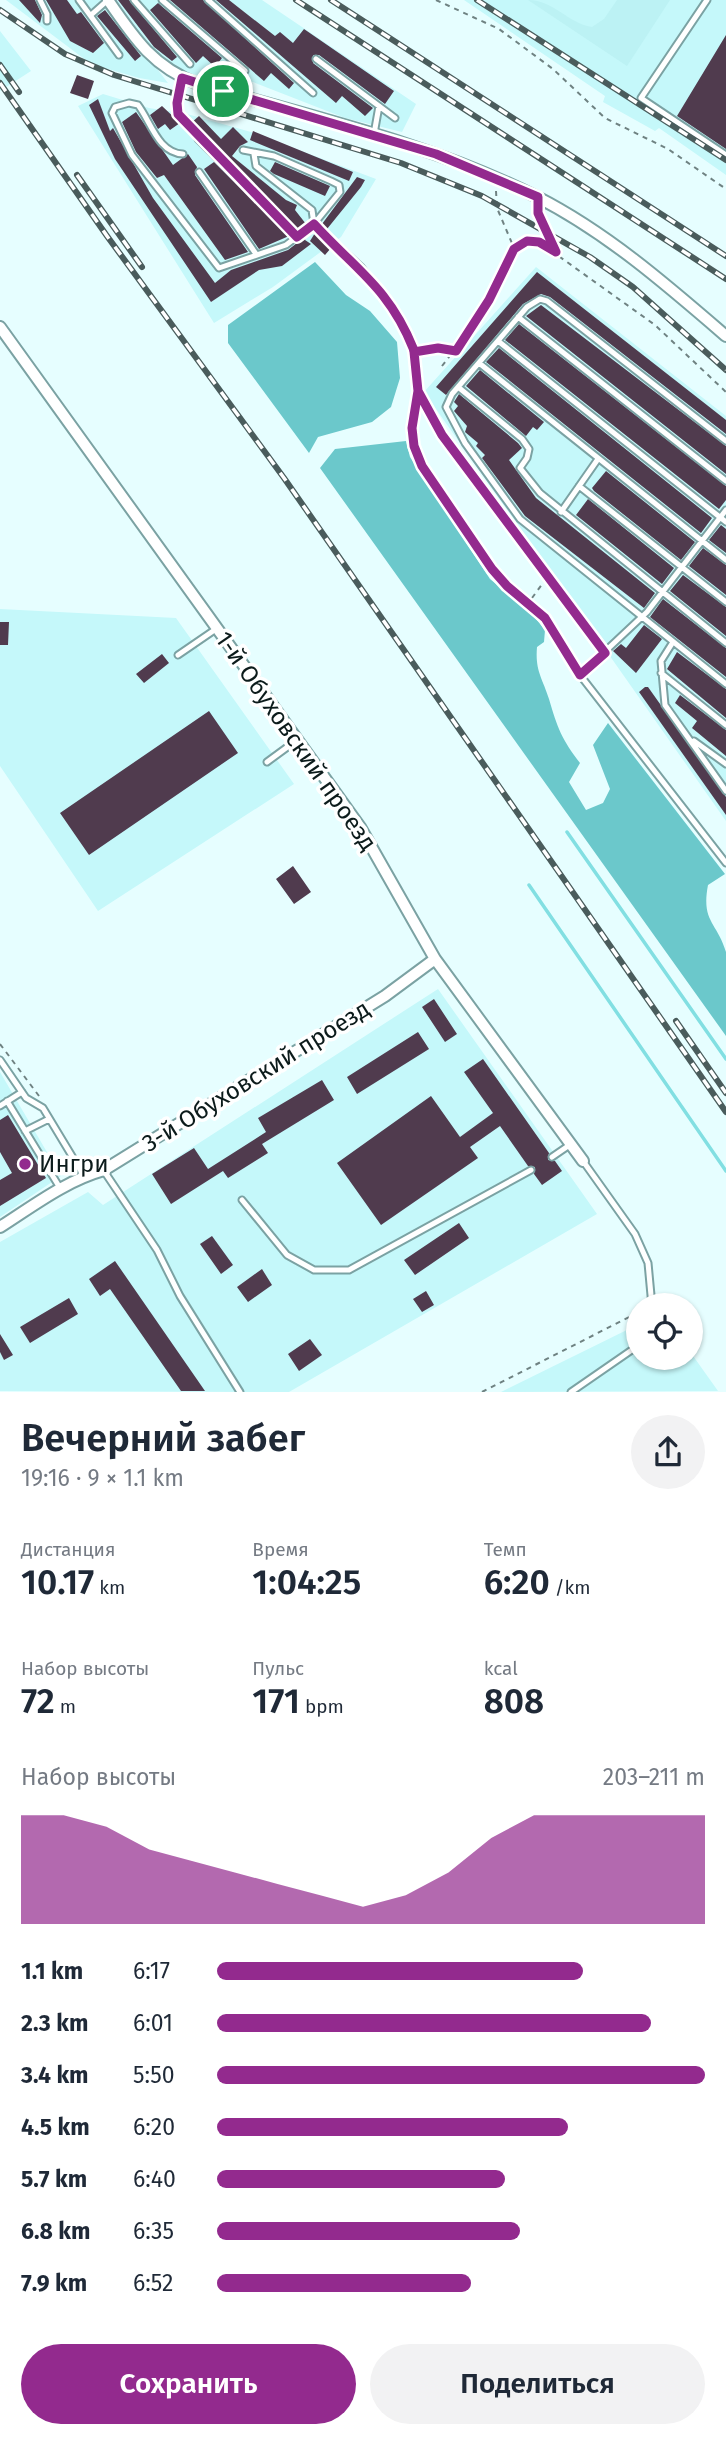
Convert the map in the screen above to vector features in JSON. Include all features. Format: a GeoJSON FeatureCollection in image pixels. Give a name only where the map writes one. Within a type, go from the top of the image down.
{"type":"FeatureCollection","features":[{"type":"Feature","properties":{"kind":"street"},"geometry":{"type":"LineString","coordinates":[[108,0],[155,60],[182,78],[436,154],[538,197],[640,265],[726,336]]}},
{"type":"Feature","properties":{"kind":"street","name":"1-й Обуховский проезд"},"geometry":{"type":"LineString","coordinates":[[0,327],[360,827],[435,959],[583,1161]]}},
{"type":"Feature","properties":{"kind":"street","name":"3-й Обуховский проезд"},"geometry":{"type":"LineString","coordinates":[[0,1227],[60,1188],[104,1170],[385,996],[435,959]]}},
{"type":"Feature","properties":{"kind":"lane"},"geometry":{"type":"LineString","coordinates":[[40,0],[47,14],[47,22]]}},
{"type":"Feature","properties":{"kind":"lane"},"geometry":{"type":"LineString","coordinates":[[79,0],[119,55]]}},
{"type":"Feature","properties":{"kind":"lane"},"geometry":{"type":"LineString","coordinates":[[92,15],[108,0]]}},
{"type":"Feature","properties":{"kind":"lane"},"geometry":{"type":"LineString","coordinates":[[162,0],[245,71]]}},
{"type":"Feature","properties":{"kind":"lane"},"geometry":{"type":"LineString","coordinates":[[208,0],[313,93]]}},
{"type":"Feature","properties":{"kind":"lane"},"geometry":{"type":"LineString","coordinates":[[707,0],[641,98],[726,155]]}},
{"type":"Feature","properties":{"kind":"lane"},"geometry":{"type":"LineString","coordinates":[[137,1],[190,64]]}},
{"type":"Feature","properties":{"kind":"lane"},"geometry":{"type":"LineString","coordinates":[[316,60],[395,118]]}},
{"type":"Feature","properties":{"kind":"lane"},"geometry":{"type":"LineString","coordinates":[[183,154],[175,154],[166,148],[138,105],[130,103],[115,107],[112,113],[118,131],[132,155],[214,265],[231,266],[256,254],[277,249],[297,237],[314,224],[336,198],[339,185],[274,156],[243,150]]}},
{"type":"Feature","properties":{"kind":"lane"},"geometry":{"type":"LineString","coordinates":[[374,135],[379,106]]}},
{"type":"Feature","properties":{"kind":"lane"},"geometry":{"type":"LineString","coordinates":[[198,138],[297,237]]}},
{"type":"Feature","properties":{"kind":"lane"},"geometry":{"type":"LineString","coordinates":[[254,154],[256,166],[263,173],[302,199],[312,210],[314,224],[361,267],[404,326],[414,352],[418,391],[412,428],[414,446],[422,466],[492,569],[507,586],[545,618],[580,675],[726,863]]}},
{"type":"Feature","properties":{"kind":"lane"},"geometry":{"type":"LineString","coordinates":[[199,172],[256,254]]}},
{"type":"Feature","properties":{"kind":"lane"},"geometry":{"type":"LineString","coordinates":[[726,441],[547,301],[540,299],[518,317],[458,387],[446,407],[450,418],[520,519],[726,684]]}},
{"type":"Feature","properties":{"kind":"lane"},"geometry":{"type":"LineString","coordinates":[[518,317],[726,481]]}},
{"type":"Feature","properties":{"kind":"lane"},"geometry":{"type":"LineString","coordinates":[[498,341],[726,522]]}},
{"type":"Feature","properties":{"kind":"lane"},"geometry":{"type":"LineString","coordinates":[[479,363],[726,560]]}},
{"type":"Feature","properties":{"kind":"lane"},"geometry":{"type":"LineString","coordinates":[[458,387],[522,439],[529,449],[520,468],[561,513],[726,643]]}},
{"type":"Feature","properties":{"kind":"lane"},"geometry":{"type":"LineString","coordinates":[[418,391],[447,443],[605,653]]}},
{"type":"Feature","properties":{"kind":"lane"},"geometry":{"type":"LineString","coordinates":[[561,513],[598,459]]}},
{"type":"Feature","properties":{"kind":"lane"},"geometry":{"type":"LineString","coordinates":[[579,486],[726,602]]}},
{"type":"Feature","properties":{"kind":"lane"},"geometry":{"type":"LineString","coordinates":[[580,675],[643,616],[726,510]]}},
{"type":"Feature","properties":{"kind":"lane"},"geometry":{"type":"LineString","coordinates":[[178,655],[216,628]]}},
{"type":"Feature","properties":{"kind":"lane"},"geometry":{"type":"LineString","coordinates":[[673,642],[661,661],[665,705],[726,791]]}},
{"type":"Feature","properties":{"kind":"lane"},"geometry":{"type":"LineString","coordinates":[[661,673],[726,725]]}},
{"type":"Feature","properties":{"kind":"lane"},"geometry":{"type":"LineString","coordinates":[[688,737],[726,764]]}},
{"type":"Feature","properties":{"kind":"lane"},"geometry":{"type":"LineString","coordinates":[[267,762],[297,740]]}},
{"type":"Feature","properties":{"kind":"lane"},"geometry":{"type":"LineString","coordinates":[[0,1060],[22,1092],[43,1108],[84,1176]]}},
{"type":"Feature","properties":{"kind":"lane"},"geometry":{"type":"LineString","coordinates":[[0,1106],[22,1092]]}},
{"type":"Feature","properties":{"kind":"lane"},"geometry":{"type":"LineString","coordinates":[[7,1101],[60,1188]]}},
{"type":"Feature","properties":{"kind":"lane"},"geometry":{"type":"LineString","coordinates":[[25,1131],[49,1119]]}},
{"type":"Feature","properties":{"kind":"lane"},"geometry":{"type":"LineString","coordinates":[[552,1157],[571,1144]]}},
{"type":"Feature","properties":{"kind":"lane"},"geometry":{"type":"LineString","coordinates":[[583,1161],[635,1234],[648,1263],[651,1293]]}},
{"type":"Feature","properties":{"kind":"lane"},"geometry":{"type":"LineString","coordinates":[[104,1170],[157,1250],[180,1296],[240,1391]]}},
{"type":"Feature","properties":{"kind":"lane"},"geometry":{"type":"LineString","coordinates":[[242,1200],[287,1255],[314,1270],[349,1270],[531,1170]]}},
{"type":"Feature","properties":{"kind":"lane"},"geometry":{"type":"LineString","coordinates":[[571,1391],[626,1354]]}},
{"type":"Feature","properties":{"kind":"path"},"geometry":{"type":"LineString","coordinates":[[436,0],[499,29],[553,69],[605,118],[668,149],[726,189]]}},
{"type":"Feature","properties":{"kind":"path"},"geometry":{"type":"LineString","coordinates":[[182,78],[177,108],[198,138]]}},
{"type":"Feature","properties":{"kind":"path"},"geometry":{"type":"LineString","coordinates":[[497,179],[496,203],[514,249]]}},
{"type":"Feature","properties":{"kind":"path"},"geometry":{"type":"LineString","coordinates":[[538,197],[538,213],[556,252]]}},
{"type":"Feature","properties":{"kind":"path"},"geometry":{"type":"LineString","coordinates":[[442,366],[456,351],[489,300],[514,249],[527,241],[539,242],[655,325],[726,392]]}},
{"type":"Feature","properties":{"kind":"path"},"geometry":{"type":"LineString","coordinates":[[414,352],[438,348],[456,351]]}},
{"type":"Feature","properties":{"kind":"path"},"geometry":{"type":"LineString","coordinates":[[529,604],[548,576]]}},
{"type":"Feature","properties":{"kind":"path"},"geometry":{"type":"LineString","coordinates":[[0,1044],[39,1096],[43,1108]]}},
{"type":"Feature","properties":{"kind":"path"},"geometry":{"type":"LineString","coordinates":[[482,1391],[626,1319]]}},
{"type":"Feature","properties":{"kind":"shaded area"},"geometry":{"type":"Polygon","coordinates":[[[6,0],[104,0],[168,83],[91,64],[6,0]]]}},
{"type":"Feature","properties":{"kind":"shaded area"},"geometry":{"type":"Polygon","coordinates":[[[113,0],[262,0],[416,104],[402,132],[345,118],[253,82],[232,85],[187,76],[166,65],[113,0]]]}},
{"type":"Feature","properties":{"kind":"shaded area"},"geometry":{"type":"Polygon","coordinates":[[[464,0],[726,0],[726,175],[659,128],[655,131],[603,102],[605,96],[464,0]]]}},
{"type":"Feature","properties":{"kind":"shaded area"},"geometry":{"type":"Polygon","coordinates":[[[528,0],[553,7],[575,21],[592,27],[604,19],[617,0],[670,0],[627,66],[528,0]]]}},
{"type":"Feature","properties":{"kind":"shaded area"},"geometry":{"type":"Polygon","coordinates":[[[0,31],[31,71],[0,91],[0,31]]]}},
{"type":"Feature","properties":{"kind":"shaded area"},"geometry":{"type":"Polygon","coordinates":[[[103,94],[149,108],[187,114],[251,132],[376,179],[341,237],[273,287],[214,323],[78,106],[103,94]]]}},
{"type":"Feature","properties":{"kind":"shaded area"},"geometry":{"type":"Polygon","coordinates":[[[315,262],[346,295],[370,311],[397,342],[400,378],[391,407],[372,422],[318,437],[309,453],[228,343],[228,325],[315,262]]]}},
{"type":"Feature","properties":{"kind":"shaded area"},"geometry":{"type":"Polygon","coordinates":[[[536,267],[726,416],[726,821],[424,392],[536,267]]]}},
{"type":"Feature","properties":{"kind":"shaded area"},"geometry":{"type":"Polygon","coordinates":[[[406,441],[410,457],[490,579],[531,613],[545,630],[544,642],[537,647],[538,668],[561,733],[580,763],[569,782],[586,810],[603,803],[610,789],[593,745],[608,723],[725,874],[708,885],[706,897],[708,915],[726,952],[726,1036],[320,468],[335,449],[406,441]]]}},
{"type":"Feature","properties":{"kind":"shaded area"},"geometry":{"type":"Polygon","coordinates":[[[0,609],[176,618],[294,784],[98,911],[0,766],[0,609]]]}},
{"type":"Feature","properties":{"kind":"shaded area"},"geometry":{"type":"Polygon","coordinates":[[[438,989],[597,1214],[289,1392],[0,1391],[0,1242],[88,1192],[103,1205],[438,989]]]}},
{"type":"Feature","properties":{"kind":"shaded area"},"geometry":{"type":"Polygon","coordinates":[[[0,1072],[61,1176],[0,1217],[0,1072]]]}},
{"type":"Feature","properties":{"kind":"shaded area"},"geometry":{"type":"Polygon","coordinates":[[[626,1330],[626,1370],[703,1370],[718,1391],[501,1392],[626,1330]]]}},
{"type":"Feature","properties":{"kind":"building"},"geometry":{"type":"Polygon","coordinates":[[[19,0],[35,0],[42,15],[40,23],[19,0]]]}},
{"type":"Feature","properties":{"kind":"building"},"geometry":{"type":"Polygon","coordinates":[[[46,0],[67,0],[77,14],[81,12],[104,43],[93,53],[70,41],[46,0]]]}},
{"type":"Feature","properties":{"kind":"building"},"geometry":{"type":"Polygon","coordinates":[[[118,0],[129,0],[177,57],[172,61],[154,47],[118,0]]]}},
{"type":"Feature","properties":{"kind":"building"},"geometry":{"type":"Polygon","coordinates":[[[170,0],[203,0],[294,83],[289,89],[271,73],[264,81],[170,0]]]}},
{"type":"Feature","properties":{"kind":"building"},"geometry":{"type":"Polygon","coordinates":[[[216,0],[229,0],[275,36],[280,32],[293,43],[304,29],[394,91],[385,104],[319,55],[313,55],[313,63],[373,108],[365,116],[342,96],[336,103],[216,0]]]}},
{"type":"Feature","properties":{"kind":"building"},"geometry":{"type":"Polygon","coordinates":[[[158,3],[222,58],[215,67],[203,56],[196,63],[150,10],[158,3]]]}},
{"type":"Feature","properties":{"kind":"building"},"geometry":{"type":"Polygon","coordinates":[[[105,10],[141,56],[135,61],[97,16],[105,10]]]}},
{"type":"Feature","properties":{"kind":"building"},"geometry":{"type":"Polygon","coordinates":[[[726,35],[726,149],[677,116],[726,35]]]}},
{"type":"Feature","properties":{"kind":"building"},"geometry":{"type":"Polygon","coordinates":[[[77,75],[94,81],[88,99],[70,93],[77,75]]]}},
{"type":"Feature","properties":{"kind":"building"},"geometry":{"type":"Polygon","coordinates":[[[98,99],[110,131],[113,128],[153,198],[215,283],[231,270],[288,250],[306,236],[305,240],[311,244],[282,266],[259,270],[211,302],[115,159],[89,105],[98,99]]]}},
{"type":"Feature","properties":{"kind":"building"},"geometry":{"type":"Polygon","coordinates":[[[162,106],[180,123],[170,130],[165,124],[158,129],[150,115],[162,106]]]}},
{"type":"Feature","properties":{"kind":"building"},"geometry":{"type":"Polygon","coordinates":[[[136,112],[173,165],[188,154],[197,167],[195,175],[248,252],[225,260],[164,175],[157,178],[136,152],[122,122],[136,112]]]}},
{"type":"Feature","properties":{"kind":"building"},"geometry":{"type":"Polygon","coordinates":[[[199,116],[221,139],[233,127],[248,142],[240,146],[232,156],[286,200],[297,205],[295,210],[306,224],[297,230],[222,156],[191,123],[199,116]]]}},
{"type":"Feature","properties":{"kind":"building"},"geometry":{"type":"Polygon","coordinates":[[[253,131],[353,172],[349,181],[250,140],[253,131]]]}},
{"type":"Feature","properties":{"kind":"building"},"geometry":{"type":"Polygon","coordinates":[[[214,162],[289,236],[259,249],[204,169],[214,162]]]}},
{"type":"Feature","properties":{"kind":"building"},"geometry":{"type":"Polygon","coordinates":[[[275,162],[330,186],[325,196],[274,174],[270,171],[275,162]]]}},
{"type":"Feature","properties":{"kind":"building"},"geometry":{"type":"Polygon","coordinates":[[[357,177],[365,180],[327,229],[322,224],[357,177]]]}},
{"type":"Feature","properties":{"kind":"building"},"geometry":{"type":"Polygon","coordinates":[[[315,233],[331,248],[325,255],[310,241],[315,233]]]}},
{"type":"Feature","properties":{"kind":"building"},"geometry":{"type":"Polygon","coordinates":[[[537,272],[726,420],[726,434],[550,297],[541,294],[523,304],[446,395],[436,387],[537,272]]]}},
{"type":"Feature","properties":{"kind":"building"},"geometry":{"type":"Polygon","coordinates":[[[541,305],[726,446],[726,474],[526,316],[541,305]]]}},
{"type":"Feature","properties":{"kind":"building"},"geometry":{"type":"Polygon","coordinates":[[[519,324],[726,486],[726,500],[719,509],[505,340],[519,324]]]}},
{"type":"Feature","properties":{"kind":"building"},"geometry":{"type":"Polygon","coordinates":[[[499,348],[712,518],[701,533],[486,362],[499,348]]]}},
{"type":"Feature","properties":{"kind":"building"},"geometry":{"type":"Polygon","coordinates":[[[480,370],[544,422],[537,430],[533,427],[526,436],[466,386],[480,370]]]}},
{"type":"Feature","properties":{"kind":"building"},"geometry":{"type":"Polygon","coordinates":[[[459,394],[522,448],[509,460],[536,498],[655,593],[644,608],[525,516],[482,458],[485,455],[476,446],[478,443],[465,432],[467,426],[454,411],[458,406],[454,402],[459,394]]]}},
{"type":"Feature","properties":{"kind":"building"},"geometry":{"type":"Polygon","coordinates":[[[606,471],[695,542],[681,560],[594,491],[592,488],[606,471]]]}},
{"type":"Feature","properties":{"kind":"building"},"geometry":{"type":"Polygon","coordinates":[[[588,499],[674,568],[662,584],[576,515],[588,499]]]}},
{"type":"Feature","properties":{"kind":"building"},"geometry":{"type":"Polygon","coordinates":[[[721,525],[726,529],[726,553],[709,540],[721,525]]]}},
{"type":"Feature","properties":{"kind":"building"},"geometry":{"type":"Polygon","coordinates":[[[703,548],[726,565],[726,595],[689,566],[703,548]]]}},
{"type":"Feature","properties":{"kind":"building"},"geometry":{"type":"Polygon","coordinates":[[[683,575],[726,607],[726,636],[670,591],[683,575]]]}},
{"type":"Feature","properties":{"kind":"building"},"geometry":{"type":"Polygon","coordinates":[[[663,599],[726,648],[726,677],[650,617],[663,599]]]}},
{"type":"Feature","properties":{"kind":"building"},"geometry":{"type":"Polygon","coordinates":[[[0,622],[9,622],[8,645],[0,645],[0,622]]]}},
{"type":"Feature","properties":{"kind":"building"},"geometry":{"type":"Polygon","coordinates":[[[644,625],[662,639],[636,673],[613,651],[621,644],[626,648],[644,625]]]}},
{"type":"Feature","properties":{"kind":"building"},"geometry":{"type":"Polygon","coordinates":[[[677,652],[726,689],[726,718],[667,669],[677,652]]]}},
{"type":"Feature","properties":{"kind":"building"},"geometry":{"type":"Polygon","coordinates":[[[162,654],[169,663],[144,683],[136,674],[162,654]]]}},
{"type":"Feature","properties":{"kind":"building"},"geometry":{"type":"Polygon","coordinates":[[[648,687],[726,797],[726,815],[639,692],[648,687]]]}},
{"type":"Feature","properties":{"kind":"building"},"geometry":{"type":"Polygon","coordinates":[[[680,695],[726,730],[726,756],[692,728],[697,721],[675,703],[680,695]]]}},
{"type":"Feature","properties":{"kind":"building"},"geometry":{"type":"Polygon","coordinates":[[[209,711],[238,753],[89,855],[60,813],[209,711]]]}},
{"type":"Feature","properties":{"kind":"building"},"geometry":{"type":"Polygon","coordinates":[[[293,866],[311,892],[294,904],[276,879],[293,866]]]}},
{"type":"Feature","properties":{"kind":"building"},"geometry":{"type":"Polygon","coordinates":[[[434,999],[457,1034],[445,1042],[422,1007],[434,999]]]}},
{"type":"Feature","properties":{"kind":"building"},"geometry":{"type":"Polygon","coordinates":[[[418,1032],[429,1049],[357,1094],[347,1077],[418,1032]]]}},
{"type":"Feature","properties":{"kind":"building"},"geometry":{"type":"Polygon","coordinates":[[[483,1059],[549,1153],[548,1160],[555,1161],[562,1171],[542,1185],[534,1174],[535,1167],[528,1166],[500,1126],[470,1147],[478,1158],[381,1225],[337,1163],[431,1096],[460,1137],[493,1113],[464,1072],[483,1059]]]}},
{"type":"Feature","properties":{"kind":"building"},"geometry":{"type":"Polygon","coordinates":[[[322,1080],[334,1100],[262,1144],[268,1153],[228,1178],[223,1171],[171,1204],[152,1174],[194,1148],[208,1169],[266,1132],[258,1118],[322,1080]]]}},
{"type":"Feature","properties":{"kind":"building"},"geometry":{"type":"Polygon","coordinates":[[[8,1115],[46,1178],[0,1206],[0,1180],[12,1173],[0,1152],[0,1120],[8,1115]]]}},
{"type":"Feature","properties":{"kind":"building"},"geometry":{"type":"Polygon","coordinates":[[[459,1223],[469,1238],[415,1275],[404,1260],[459,1223]]]}},
{"type":"Feature","properties":{"kind":"building"},"geometry":{"type":"Polygon","coordinates":[[[212,1236],[233,1265],[221,1274],[200,1244],[212,1236]]]}},
{"type":"Feature","properties":{"kind":"building"},"geometry":{"type":"Polygon","coordinates":[[[115,1261],[205,1391],[181,1391],[110,1289],[100,1296],[89,1279],[115,1261]]]}},
{"type":"Feature","properties":{"kind":"building"},"geometry":{"type":"Polygon","coordinates":[[[262,1269],[272,1285],[248,1302],[237,1287],[262,1269]]]}},
{"type":"Feature","properties":{"kind":"building"},"geometry":{"type":"Polygon","coordinates":[[[426,1291],[434,1305],[422,1312],[413,1299],[426,1291]]]}},
{"type":"Feature","properties":{"kind":"building"},"geometry":{"type":"Polygon","coordinates":[[[69,1298],[78,1314],[30,1343],[20,1327],[69,1298]]]}},
{"type":"Feature","properties":{"kind":"building"},"geometry":{"type":"Polygon","coordinates":[[[0,1334],[13,1355],[4,1360],[0,1352],[0,1334]]]}},
{"type":"Feature","properties":{"kind":"building"},"geometry":{"type":"Polygon","coordinates":[[[310,1339],[322,1355],[299,1371],[288,1354],[310,1339]]]}},
{"type":"Feature","properties":{"kind":"waterway"},"geometry":{"type":"LineString","coordinates":[[567,832],[726,1059]]}},
{"type":"Feature","properties":{"kind":"waterway"},"geometry":{"type":"LineString","coordinates":[[529,885],[726,1171]]}},
{"type":"Feature","properties":{"kind":"railway"},"geometry":{"type":"LineString","coordinates":[[296,0],[726,279]]}},
{"type":"Feature","properties":{"kind":"railway"},"geometry":{"type":"LineString","coordinates":[[331,0],[726,256]]}},
{"type":"Feature","properties":{"kind":"railway"},"geometry":{"type":"LineString","coordinates":[[477,0],[726,160]]}},
{"type":"Feature","properties":{"kind":"railway"},"geometry":{"type":"LineString","coordinates":[[0,10],[65,54],[114,75],[401,163],[482,196],[590,257],[633,287],[726,370]]}},
{"type":"Feature","properties":{"kind":"railway"},"geometry":{"type":"LineString","coordinates":[[0,65],[19,92]]}},
{"type":"Feature","properties":{"kind":"railway"},"geometry":{"type":"LineString","coordinates":[[0,83],[107,236],[284,478],[726,1112]]}},
{"type":"Feature","properties":{"kind":"railway"},"geometry":{"type":"LineString","coordinates":[[77,175],[142,267]]}},
{"type":"Feature","properties":{"kind":"railway"},"geometry":{"type":"LineString","coordinates":[[676,1021],[726,1093]]}},
{"type":"Feature","properties":{"kind":"place","name":"Ингри"},"geometry":{"type":"Point","coordinates":[25,1164]}},
{"type":"Feature","properties":{"kind":"route"},"geometry":{"type":"LineString","coordinates":[[223,91],[182,78],[177,103],[178,114],[192,127],[198,138],[297,237],[314,224],[361,267],[387,300],[404,326],[413,348],[418,391],[442,435],[605,653],[580,675],[545,618],[507,586],[492,569],[422,466],[414,446],[412,428],[418,391],[414,352],[438,348],[456,351],[489,300],[514,249],[527,241],[539,242],[556,252],[538,213],[538,197],[436,154],[223,91]]}}]}
